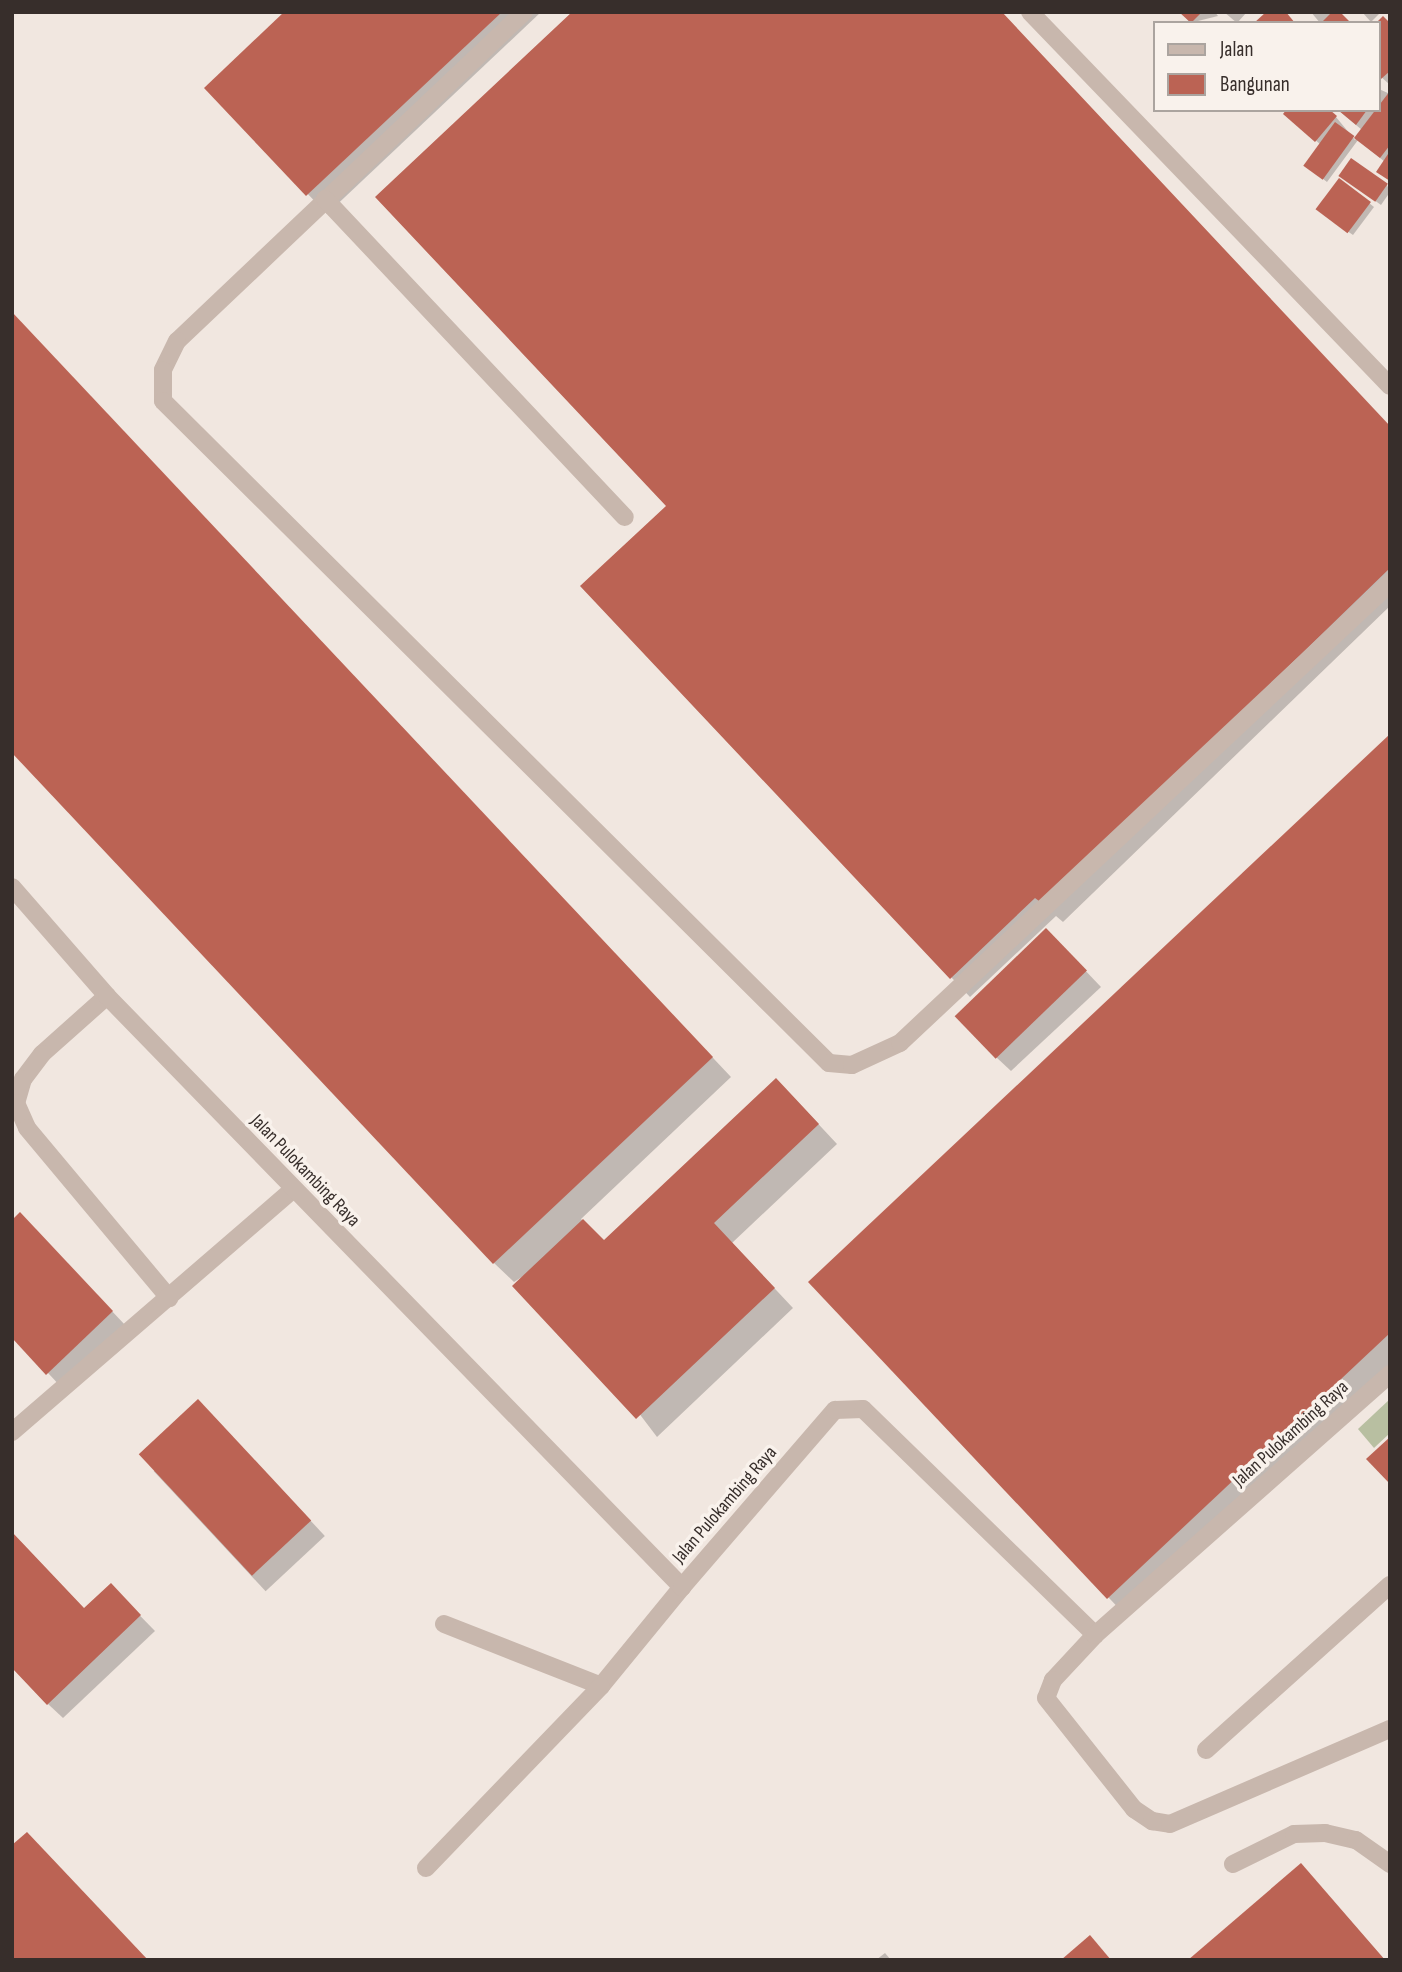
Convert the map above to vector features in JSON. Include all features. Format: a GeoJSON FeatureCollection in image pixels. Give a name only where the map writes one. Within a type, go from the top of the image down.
{"type":"FeatureCollection","features":[{"type":"Feature","properties":{"kind":"street"},"geometry":{"type":"LineString","coordinates":[[523,12],[177,341],[163,370],[163,401],[829,1063],[852,1065],[900,1043],[1390,583]]}},
{"type":"Feature","properties":{"kind":"street"},"geometry":{"type":"LineString","coordinates":[[1030,12],[1390,386]]}},
{"type":"Feature","properties":{"kind":"street"},"geometry":{"type":"LineString","coordinates":[[325,199],[625,517]]}},
{"type":"Feature","properties":{"kind":"street","name":"Jalan Pulokambing Raya"},"geometry":{"type":"LineString","coordinates":[[12,887],[107,996],[682,1587],[835,1410],[863,1409],[1095,1635],[1390,1374]]}},
{"type":"Feature","properties":{"kind":"street"},"geometry":{"type":"LineString","coordinates":[[107,996],[42,1054],[23,1079],[16,1103],[43,1148],[169,1298]]}},
{"type":"Feature","properties":{"kind":"street"},"geometry":{"type":"LineString","coordinates":[[12,1432],[294,1189]]}},
{"type":"Feature","properties":{"kind":"street"},"geometry":{"type":"LineString","coordinates":[[1206,1750],[1390,1585]]}},
{"type":"Feature","properties":{"kind":"street"},"geometry":{"type":"LineString","coordinates":[[426,1868],[601,1686],[682,1587]]}},
{"type":"Feature","properties":{"kind":"street"},"geometry":{"type":"LineString","coordinates":[[444,1624],[601,1686]]}},
{"type":"Feature","properties":{"kind":"street"},"geometry":{"type":"LineString","coordinates":[[1095,1635],[1053,1680],[1046,1698],[1134,1809],[1170,1824],[1390,1729]]}},
{"type":"Feature","properties":{"kind":"street"},"geometry":{"type":"LineString","coordinates":[[1233,1864],[1294,1834],[1325,1833],[1356,1840],[1390,1864]]}},
{"type":"Feature","properties":{"kind":"green space"},"geometry":{"type":"Polygon","coordinates":[[[1390,1399],[1390,1433],[1374,1448],[1358,1429],[1390,1399]]]}},
{"type":"Feature","properties":{"kind":"building"},"geometry":{"type":"Polygon","coordinates":[[[284,12],[502,12],[306,196],[204,88],[284,12]]]}},
{"type":"Feature","properties":{"kind":"building"},"geometry":{"type":"Polygon","coordinates":[[[572,12],[1002,12],[1390,426],[1390,568],[1043,904],[1035,898],[950,979],[580,586],[666,506],[375,197],[572,12]]]}},
{"type":"Feature","properties":{"kind":"building"},"geometry":{"type":"Polygon","coordinates":[[[1179,12],[1202,12],[1193,21],[1189,21],[1179,12]]]}},
{"type":"Feature","properties":{"kind":"building"},"geometry":{"type":"Polygon","coordinates":[[[1266,12],[1286,12],[1293,21],[1256,21],[1266,12]]]}},
{"type":"Feature","properties":{"kind":"building"},"geometry":{"type":"Polygon","coordinates":[[[1332,12],[1340,12],[1349,21],[1323,21],[1332,12]]]}},
{"type":"Feature","properties":{"kind":"building"},"geometry":{"type":"Polygon","coordinates":[[[1383,16],[1390,23],[1390,71],[1381,79],[1381,21],[1378,21],[1383,16]]]}},
{"type":"Feature","properties":{"kind":"building"},"geometry":{"type":"Polygon","coordinates":[[[1390,91],[1390,145],[1380,158],[1354,138],[1374,112],[1381,112],[1381,103],[1390,91]]]}},
{"type":"Feature","properties":{"kind":"building"},"geometry":{"type":"Polygon","coordinates":[[[1332,112],[1337,116],[1315,142],[1283,114],[1332,112]]]}},
{"type":"Feature","properties":{"kind":"building"},"geometry":{"type":"Polygon","coordinates":[[[1340,112],[1366,112],[1356,125],[1340,112]]]}},
{"type":"Feature","properties":{"kind":"building"},"geometry":{"type":"Polygon","coordinates":[[[1335,122],[1354,136],[1323,180],[1303,166],[1335,122]]]}},
{"type":"Feature","properties":{"kind":"building"},"geometry":{"type":"Polygon","coordinates":[[[1390,151],[1390,181],[1376,172],[1390,151]]]}},
{"type":"Feature","properties":{"kind":"building"},"geometry":{"type":"Polygon","coordinates":[[[1351,158],[1388,184],[1375,202],[1338,176],[1351,158]]]}},
{"type":"Feature","properties":{"kind":"building"},"geometry":{"type":"Polygon","coordinates":[[[1339,178],[1371,202],[1347,233],[1316,209],[1339,178]]]}},
{"type":"Feature","properties":{"kind":"building"},"geometry":{"type":"Polygon","coordinates":[[[12,312],[713,1057],[493,1264],[12,753],[12,312]]]}},
{"type":"Feature","properties":{"kind":"building"},"geometry":{"type":"Polygon","coordinates":[[[1390,734],[1390,1333],[1107,1599],[808,1282],[1390,734]]]}},
{"type":"Feature","properties":{"kind":"building"},"geometry":{"type":"Polygon","coordinates":[[[1046,928],[1087,970],[996,1059],[955,1016],[1046,928]]]}},
{"type":"Feature","properties":{"kind":"building"},"geometry":{"type":"Polygon","coordinates":[[[776,1078],[819,1124],[714,1223],[775,1288],[636,1419],[512,1286],[583,1219],[604,1240],[776,1078]]]}},
{"type":"Feature","properties":{"kind":"building"},"geometry":{"type":"Polygon","coordinates":[[[20,1212],[113,1311],[46,1375],[12,1338],[12,1220],[20,1212]]]}},
{"type":"Feature","properties":{"kind":"building"},"geometry":{"type":"Polygon","coordinates":[[[198,1399],[311,1520],[252,1576],[139,1454],[198,1399]]]}},
{"type":"Feature","properties":{"kind":"building"},"geometry":{"type":"Polygon","coordinates":[[[1390,1437],[1390,1484],[1366,1459],[1390,1437]]]}},
{"type":"Feature","properties":{"kind":"building"},"geometry":{"type":"Polygon","coordinates":[[[12,1532],[84,1608],[111,1583],[141,1615],[47,1705],[12,1668],[12,1532]]]}},
{"type":"Feature","properties":{"kind":"building"},"geometry":{"type":"Polygon","coordinates":[[[27,1832],[148,1960],[12,1960],[12,1845],[27,1832]]]}},
{"type":"Feature","properties":{"kind":"building"},"geometry":{"type":"Polygon","coordinates":[[[1301,1863],[1385,1960],[1188,1960],[1301,1863]]]}},
{"type":"Feature","properties":{"kind":"building"},"geometry":{"type":"Polygon","coordinates":[[[1090,1935],[1111,1960],[1061,1960],[1090,1935]]]}}]}
